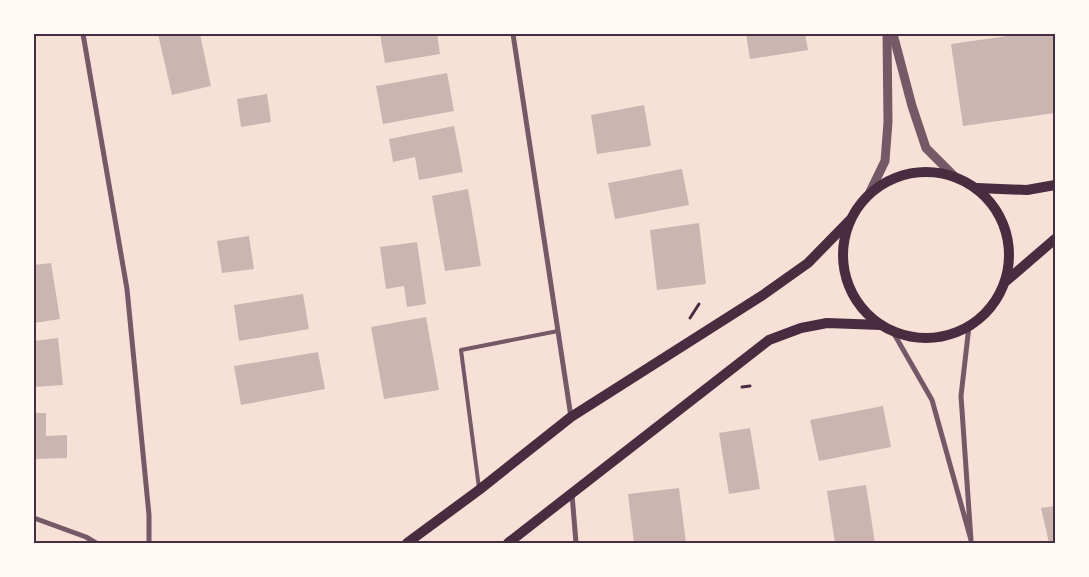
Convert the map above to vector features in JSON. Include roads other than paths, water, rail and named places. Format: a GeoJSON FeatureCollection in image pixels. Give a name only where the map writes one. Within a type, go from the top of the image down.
{"type":"FeatureCollection","features":[{"type":"Feature","properties":{"kind":"main road"},"geometry":{"type":"LineString","coordinates":[[407,543],[479,490],[571,417],[763,295],[808,263],[850,220],[860,203],[870,192],[882,183],[900,174],[934,171],[954,176],[977,188],[989,199],[998,211],[1007,235],[1010,259],[1005,282],[995,302],[984,316],[956,333],[944,337],[922,339],[893,332],[868,315],[857,302],[846,277],[843,248],[850,220]]}},
{"type":"Feature","properties":{"kind":"main road"},"geometry":{"type":"LineString","coordinates":[[977,188],[1027,190],[1055,185]]}},
{"type":"Feature","properties":{"kind":"main road"},"geometry":{"type":"LineString","coordinates":[[1005,282],[1055,239]]}},
{"type":"Feature","properties":{"kind":"main road"},"geometry":{"type":"LineString","coordinates":[[508,543],[769,340],[801,328],[827,323],[881,325]]}},
{"type":"Feature","properties":{"kind":"street"},"geometry":{"type":"LineString","coordinates":[[83,34],[127,289],[149,515],[149,543]]}},
{"type":"Feature","properties":{"kind":"street"},"geometry":{"type":"LineString","coordinates":[[513,34],[571,417]]}},
{"type":"Feature","properties":{"kind":"street"},"geometry":{"type":"LineString","coordinates":[[870,192],[885,161],[888,116],[887,34]]}},
{"type":"Feature","properties":{"kind":"street"},"geometry":{"type":"LineString","coordinates":[[893,34],[912,106],[926,148],[954,176]]}},
{"type":"Feature","properties":{"kind":"street"},"geometry":{"type":"LineString","coordinates":[[969,326],[961,396],[971,542]]}},
{"type":"Feature","properties":{"kind":"street"},"geometry":{"type":"LineString","coordinates":[[893,332],[932,400],[971,542]]}},
{"type":"Feature","properties":{"kind":"street"},"geometry":{"type":"LineString","coordinates":[[572,493],[576,543]]}},
{"type":"Feature","properties":{"kind":"street"},"geometry":{"type":"LineString","coordinates":[[34,518],[86,537],[96,543]]}},
{"type":"Feature","properties":{"kind":"lane"},"geometry":{"type":"LineString","coordinates":[[479,490],[462,350],[559,331]]}}]}
